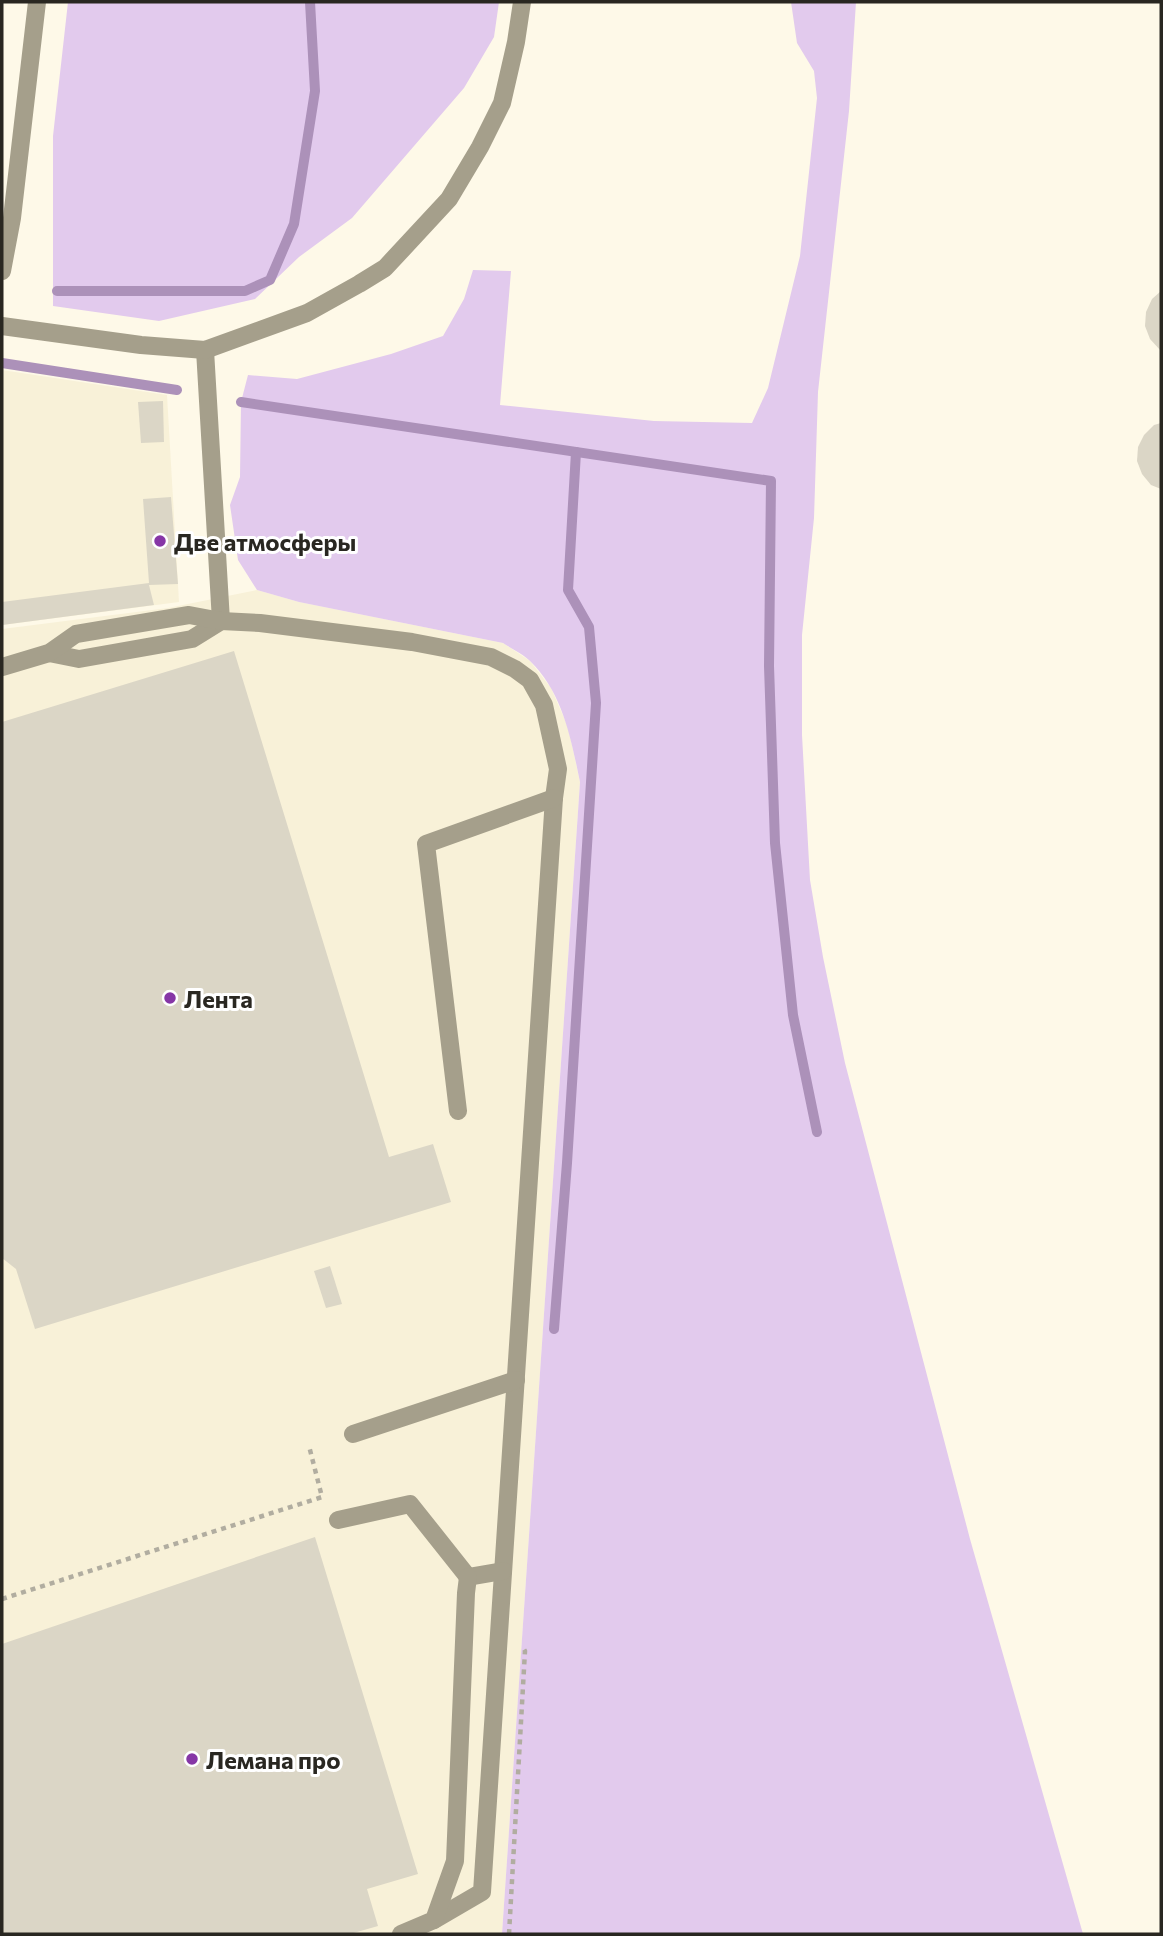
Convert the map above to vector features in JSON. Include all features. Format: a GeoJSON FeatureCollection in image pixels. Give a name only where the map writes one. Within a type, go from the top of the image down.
{"type":"FeatureCollection","features":[{"type":"Feature","properties":{"kind":"street"},"geometry":{"type":"LineString","coordinates":[[2,271],[12,218],[32,2]]}},
{"type":"Feature","properties":{"kind":"street"},"geometry":{"type":"LineString","coordinates":[[2,326],[141,345],[205,350],[307,313],[385,268],[449,200],[480,148],[502,103],[522,2]]}},
{"type":"Feature","properties":{"kind":"street"},"geometry":{"type":"LineString","coordinates":[[205,350],[221,621]]}},
{"type":"Feature","properties":{"kind":"street"},"geometry":{"type":"LineString","coordinates":[[2,667],[49,653],[76,634],[189,615],[221,621],[260,623],[412,642],[491,657],[515,668],[530,680],[544,705],[558,769],[554,797],[482,1892],[434,1920],[401,1934]]}},
{"type":"Feature","properties":{"kind":"street"},"geometry":{"type":"LineString","coordinates":[[49,653],[79,659],[192,639],[221,621]]}},
{"type":"Feature","properties":{"kind":"street"},"geometry":{"type":"LineString","coordinates":[[458,1111],[425,844],[554,797]]}},
{"type":"Feature","properties":{"kind":"street"},"geometry":{"type":"LineString","coordinates":[[353,1434],[516,1380]]}},
{"type":"Feature","properties":{"kind":"street"},"geometry":{"type":"LineString","coordinates":[[338,1520],[410,1504],[468,1577],[455,1861],[434,1920]]}},
{"type":"Feature","properties":{"kind":"street"},"geometry":{"type":"LineString","coordinates":[[468,1577],[503,1571]]}},
{"type":"Feature","properties":{"kind":"path"},"geometry":{"type":"LineString","coordinates":[[2,1599],[322,1497],[309,1446]]}},
{"type":"Feature","properties":{"kind":"shaded area"},"geometry":{"type":"Polygon","coordinates":[[[68,2],[499,2],[494,37],[464,88],[352,218],[299,257],[255,299],[159,321],[53,306],[53,136],[68,2]]]}},
{"type":"Feature","properties":{"kind":"shaded area"},"geometry":{"type":"Polygon","coordinates":[[[791,2],[856,2],[849,111],[818,392],[814,518],[802,635],[802,735],[810,880],[845,1063],[970,1539],[1083,1934],[502,1934],[580,782],[569,733],[558,702],[541,674],[521,654],[503,643],[299,602],[257,590],[238,560],[230,505],[240,477],[241,402],[248,375],[297,379],[391,354],[443,336],[464,299],[473,270],[511,271],[500,405],[654,421],[752,423],[768,388],[800,256],[817,98],[814,71],[797,43],[791,2]]]}},
{"type":"Feature","properties":{"kind":"shaded area"},"geometry":{"type":"Polygon","coordinates":[[[2,370],[167,395],[179,602],[2,625],[2,370]]]}},
{"type":"Feature","properties":{"kind":"shaded area"},"geometry":{"type":"Polygon","coordinates":[[[257,590],[299,602],[503,643],[530,661],[551,688],[568,727],[580,782],[502,1934],[2,1934],[2,629],[168,608],[257,590]]]}},
{"type":"Feature","properties":{"kind":"building"},"geometry":{"type":"Polygon","coordinates":[[[1161,291],[1161,351],[1150,339],[1145,326],[1146,312],[1152,299],[1161,291]]]}},
{"type":"Feature","properties":{"kind":"building"},"geometry":{"type":"Polygon","coordinates":[[[163,401],[164,442],[141,443],[138,402],[163,401]]]}},
{"type":"Feature","properties":{"kind":"building"},"geometry":{"type":"Polygon","coordinates":[[[1161,423],[1161,489],[1151,485],[1142,474],[1137,461],[1138,447],[1144,435],[1154,425],[1161,423]]]}},
{"type":"Feature","properties":{"kind":"building"},"geometry":{"type":"Polygon","coordinates":[[[171,497],[178,584],[149,585],[154,605],[2,625],[2,602],[149,583],[143,499],[171,497]]]}},
{"type":"Feature","properties":{"kind":"building","name":"Лента"},"geometry":{"type":"Polygon","coordinates":[[[234,651],[389,1157],[433,1144],[451,1202],[35,1329],[16,1269],[2,1258],[2,722],[234,651]]]}},
{"type":"Feature","properties":{"kind":"building"},"geometry":{"type":"Polygon","coordinates":[[[330,1266],[342,1304],[326,1308],[314,1271],[330,1266]]]}},
{"type":"Feature","properties":{"kind":"building","name":"Лемана про"},"geometry":{"type":"Polygon","coordinates":[[[315,1537],[418,1874],[367,1889],[378,1926],[350,1934],[2,1934],[2,1644],[315,1537]]]}},
{"type":"Feature","properties":{"kind":"waterway"},"geometry":{"type":"LineString","coordinates":[[57,291],[245,291],[270,280],[294,224],[315,91],[310,2]]}},
{"type":"Feature","properties":{"kind":"waterway"},"geometry":{"type":"LineString","coordinates":[[2,363],[177,390]]}},
{"type":"Feature","properties":{"kind":"waterway"},"geometry":{"type":"LineString","coordinates":[[241,402],[771,481],[769,666],[775,843],[793,1015],[817,1132]]}},
{"type":"Feature","properties":{"kind":"waterway"},"geometry":{"type":"LineString","coordinates":[[554,1329],[596,703],[589,627],[568,590],[576,452]]}},
{"type":"Feature","properties":{"kind":"place","name":"Две атмосферы"},"geometry":{"type":"Point","coordinates":[160,541]}},
{"type":"Feature","properties":{"kind":"place","name":"Лента"},"geometry":{"type":"Point","coordinates":[170,998]}},
{"type":"Feature","properties":{"kind":"place","name":"Лемана про"},"geometry":{"type":"Point","coordinates":[192,1759]}}]}
